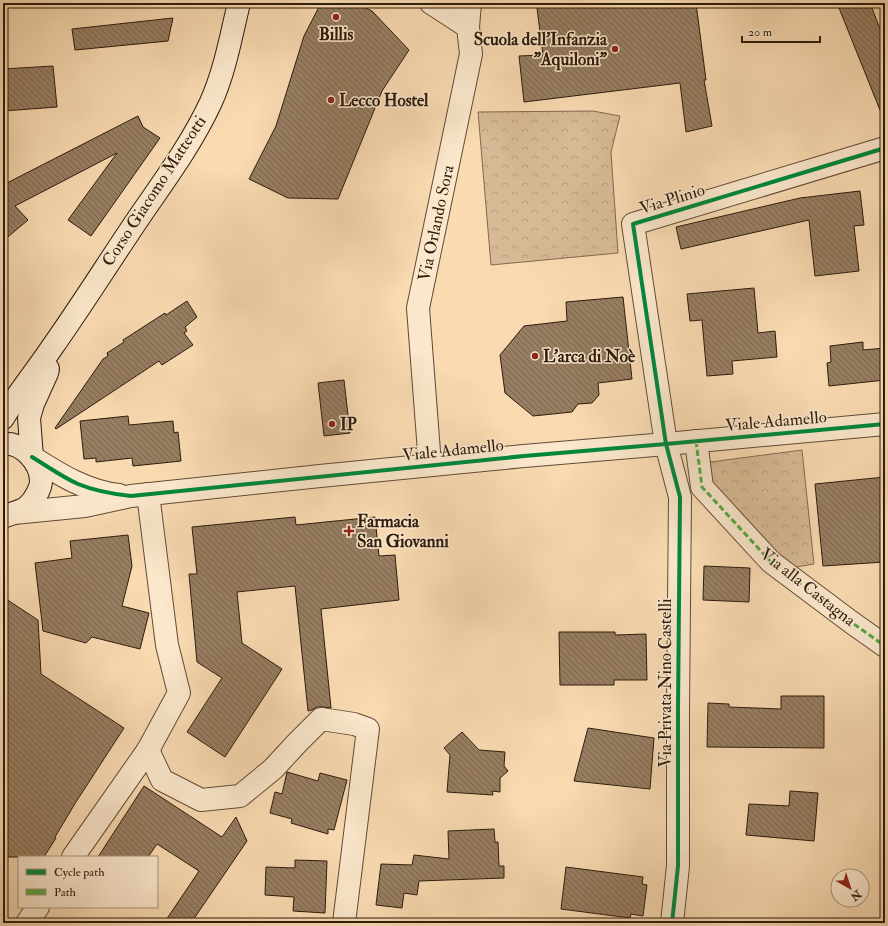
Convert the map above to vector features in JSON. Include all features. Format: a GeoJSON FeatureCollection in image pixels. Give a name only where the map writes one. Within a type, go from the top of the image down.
{"type":"FeatureCollection","features":[{"type":"Feature","properties":{"kind":"street","name":"Corso Giacomo Matteotti"},"geometry":{"type":"LineString","coordinates":[[3,418],[177,163],[197,129],[211,102],[220,78],[239,3]]}},
{"type":"Feature","properties":{"kind":"street"},"geometry":{"type":"LineString","coordinates":[[432,3],[468,27]]}},
{"type":"Feature","properties":{"kind":"street","name":"Via Orlando Sora"},"geometry":{"type":"LineString","coordinates":[[430,465],[418,308],[471,54],[468,27],[470,3]]}},
{"type":"Feature","properties":{"kind":"street","name":"Via Plinio"},"geometry":{"type":"LineString","coordinates":[[666,444],[633,224],[885,148]]}},
{"type":"Feature","properties":{"kind":"street","name":"Corso Giacomo Matteotti"},"geometry":{"type":"LineString","coordinates":[[32,457],[29,418],[33,404],[47,373],[53,346]]}},
{"type":"Feature","properties":{"kind":"street","name":"Viale Adamello"},"geometry":{"type":"LineString","coordinates":[[8,515],[85,506],[139,495],[532,455],[885,424]]}},
{"type":"Feature","properties":{"kind":"street","name":"Via alla Castagna"},"geometry":{"type":"LineString","coordinates":[[696,441],[702,487],[771,562],[885,646]]}},
{"type":"Feature","properties":{"kind":"street","name":"Viale Adamello"},"geometry":{"type":"LineString","coordinates":[[3,444],[20,447],[32,457],[58,474],[78,484],[98,491],[114,494],[139,495]]}},
{"type":"Feature","properties":{"kind":"street","name":"Via Privata Nino Castelli"},"geometry":{"type":"LineString","coordinates":[[666,444],[680,496],[678,866],[672,923]]}},
{"type":"Feature","properties":{"kind":"street"},"geometry":{"type":"LineString","coordinates":[[8,515],[28,506],[37,494],[41,482],[39,470],[32,457]]}},
{"type":"Feature","properties":{"kind":"street"},"geometry":{"type":"LineString","coordinates":[[74,856],[148,750],[179,693],[167,645],[139,495]]}},
{"type":"Feature","properties":{"kind":"street"},"geometry":{"type":"LineString","coordinates":[[148,750],[162,780],[201,800],[240,796],[273,769],[321,719],[354,724],[368,729],[344,923]]}},
{"type":"Feature","properties":{"kind":"street"},"geometry":{"type":"LineString","coordinates":[[27,923],[37,908]]}},
{"type":"Feature","properties":{"kind":"green space"},"geometry":{"type":"Polygon","coordinates":[[[593,111],[620,116],[611,152],[618,253],[491,265],[478,112],[593,111]]]}},
{"type":"Feature","properties":{"kind":"green space"},"geometry":{"type":"Polygon","coordinates":[[[802,450],[814,564],[796,567],[775,555],[705,482],[703,463],[802,450]]]}},
{"type":"Feature","properties":{"kind":"building","name":"Lecco Hostel"},"geometry":{"type":"Polygon","coordinates":[[[321,3],[355,3],[372,11],[409,50],[382,91],[338,199],[288,198],[249,179],[276,126],[304,36],[321,3]]]}},
{"type":"Feature","properties":{"kind":"building","name":"Scuola dell’Infanzia \"Aquiloni\""},"geometry":{"type":"Polygon","coordinates":[[[571,3],[696,3],[706,80],[704,80],[712,126],[686,132],[680,83],[524,102],[519,56],[543,55],[537,8],[571,3]]]}},
{"type":"Feature","properties":{"kind":"building"},"geometry":{"type":"Polygon","coordinates":[[[837,3],[870,3],[885,42],[885,120],[884,120],[837,3]]]}},
{"type":"Feature","properties":{"kind":"building"},"geometry":{"type":"Polygon","coordinates":[[[173,18],[168,41],[75,50],[72,29],[173,18]]]}},
{"type":"Feature","properties":{"kind":"building"},"geometry":{"type":"Polygon","coordinates":[[[53,66],[57,107],[3,111],[3,69],[53,66]]]}},
{"type":"Feature","properties":{"kind":"building"},"geometry":{"type":"Polygon","coordinates":[[[138,116],[143,127],[160,138],[91,236],[68,220],[117,153],[15,206],[28,220],[3,241],[3,185],[138,116]]]}},
{"type":"Feature","properties":{"kind":"building"},"geometry":{"type":"Polygon","coordinates":[[[860,191],[864,225],[854,226],[859,271],[815,276],[809,220],[681,249],[676,227],[800,198],[860,191]]]}},
{"type":"Feature","properties":{"kind":"building"},"geometry":{"type":"Polygon","coordinates":[[[754,288],[758,333],[775,331],[777,357],[732,361],[733,374],[707,376],[702,320],[690,321],[687,294],[754,288]]]}},
{"type":"Feature","properties":{"kind":"building","name":"L'arca di Noè"},"geometry":{"type":"Polygon","coordinates":[[[623,297],[632,379],[598,383],[599,395],[592,403],[578,404],[572,412],[533,416],[505,393],[500,355],[524,326],[567,321],[566,302],[623,297]]]}},
{"type":"Feature","properties":{"kind":"building"},"geometry":{"type":"Polygon","coordinates":[[[187,301],[197,317],[185,327],[187,331],[184,333],[193,345],[162,365],[159,361],[56,429],[55,428],[103,359],[108,356],[107,353],[124,342],[123,340],[165,313],[166,315],[187,301]]]}},
{"type":"Feature","properties":{"kind":"building"},"geometry":{"type":"Polygon","coordinates":[[[863,342],[863,350],[885,348],[885,380],[829,386],[827,363],[831,362],[830,346],[863,342]]]}},
{"type":"Feature","properties":{"kind":"building"},"geometry":{"type":"Polygon","coordinates":[[[344,380],[350,433],[324,436],[318,383],[344,380]]]}},
{"type":"Feature","properties":{"kind":"building"},"geometry":{"type":"Polygon","coordinates":[[[128,416],[129,425],[173,421],[174,433],[178,432],[181,461],[133,466],[132,458],[96,462],[96,458],[84,459],[80,421],[128,416]]]}},
{"type":"Feature","properties":{"kind":"building"},"geometry":{"type":"Polygon","coordinates":[[[885,477],[885,562],[823,566],[815,484],[885,477]]]}},
{"type":"Feature","properties":{"kind":"building"},"geometry":{"type":"Polygon","coordinates":[[[295,517],[296,525],[375,517],[379,556],[395,555],[399,600],[321,609],[331,708],[317,707],[308,711],[295,586],[237,592],[242,643],[282,669],[225,757],[187,732],[222,678],[197,662],[189,574],[197,574],[192,527],[295,517]]]}},
{"type":"Feature","properties":{"kind":"building"},"geometry":{"type":"Polygon","coordinates":[[[128,535],[132,566],[122,606],[149,613],[140,649],[92,637],[86,643],[43,631],[35,563],[72,558],[70,541],[128,535]]]}},
{"type":"Feature","properties":{"kind":"building"},"geometry":{"type":"Polygon","coordinates":[[[704,566],[750,568],[749,602],[703,600],[704,566]]]}},
{"type":"Feature","properties":{"kind":"building"},"geometry":{"type":"Polygon","coordinates":[[[3,597],[38,620],[41,674],[124,728],[76,802],[45,856],[3,857],[3,597]]]}},
{"type":"Feature","properties":{"kind":"building"},"geometry":{"type":"Polygon","coordinates":[[[559,632],[615,632],[615,635],[646,634],[647,680],[614,680],[614,685],[560,685],[559,632]]]}},
{"type":"Feature","properties":{"kind":"building"},"geometry":{"type":"Polygon","coordinates":[[[781,696],[824,696],[824,748],[707,747],[708,703],[729,704],[729,707],[781,709],[781,696]]]}},
{"type":"Feature","properties":{"kind":"building"},"geometry":{"type":"Polygon","coordinates":[[[588,728],[654,738],[650,789],[574,781],[588,728]]]}},
{"type":"Feature","properties":{"kind":"building"},"geometry":{"type":"Polygon","coordinates":[[[462,732],[479,750],[505,752],[504,766],[508,771],[500,778],[500,792],[492,791],[493,795],[447,792],[450,755],[444,748],[462,732]]]}},
{"type":"Feature","properties":{"kind":"building"},"geometry":{"type":"Polygon","coordinates":[[[287,772],[318,781],[320,773],[347,780],[334,830],[328,829],[328,834],[291,823],[292,819],[270,813],[275,792],[282,794],[287,772]]]}},
{"type":"Feature","properties":{"kind":"building"},"geometry":{"type":"Polygon","coordinates":[[[144,786],[222,837],[236,817],[247,841],[191,923],[164,923],[199,871],[157,844],[149,856],[99,856],[144,786]]]}},
{"type":"Feature","properties":{"kind":"building"},"geometry":{"type":"Polygon","coordinates":[[[790,791],[818,793],[814,841],[746,835],[749,804],[789,806],[790,791]]]}},
{"type":"Feature","properties":{"kind":"building"},"geometry":{"type":"Polygon","coordinates":[[[494,829],[495,842],[498,842],[499,866],[504,866],[504,878],[419,881],[417,895],[404,893],[402,908],[376,905],[381,864],[412,865],[414,855],[449,859],[448,831],[494,829]]]}},
{"type":"Feature","properties":{"kind":"building"},"geometry":{"type":"Polygon","coordinates":[[[295,860],[327,861],[325,913],[293,911],[294,897],[265,895],[266,867],[295,868],[295,860]]]}},
{"type":"Feature","properties":{"kind":"building"},"geometry":{"type":"Polygon","coordinates":[[[566,867],[643,877],[642,884],[647,885],[643,916],[631,914],[630,918],[561,909],[566,867]]]}},
{"type":"Feature","properties":{"kind":"marked path"},"geometry":{"type":"LineString","coordinates":[[696,441],[702,487],[771,562],[885,646]]}},
{"type":"Feature","properties":{"kind":"cycle path"},"geometry":{"type":"LineString","coordinates":[[672,923],[678,866],[680,497],[666,444],[633,224],[885,148]]}},
{"type":"Feature","properties":{"kind":"cycle path"},"geometry":{"type":"LineString","coordinates":[[32,457],[60,475],[78,484],[104,492],[131,496],[524,456],[885,424]]}},
{"type":"Feature","properties":{"kind":"place","name":"Billis"},"geometry":{"type":"Point","coordinates":[336,17]}},
{"type":"Feature","properties":{"kind":"place","name":"Scuola dell’Infanzia \"Aquiloni\""},"geometry":{"type":"Point","coordinates":[615,49]}},
{"type":"Feature","properties":{"kind":"place","name":"Lecco Hostel"},"geometry":{"type":"Point","coordinates":[331,100]}},
{"type":"Feature","properties":{"kind":"place","name":"L'arca di Noè"},"geometry":{"type":"Point","coordinates":[535,356]}},
{"type":"Feature","properties":{"kind":"place","name":"IP"},"geometry":{"type":"Point","coordinates":[332,424]}},
{"type":"Feature","properties":{"kind":"place","name":"Farmacia San Giovanni"},"geometry":{"type":"Point","coordinates":[349,531]}}]}
